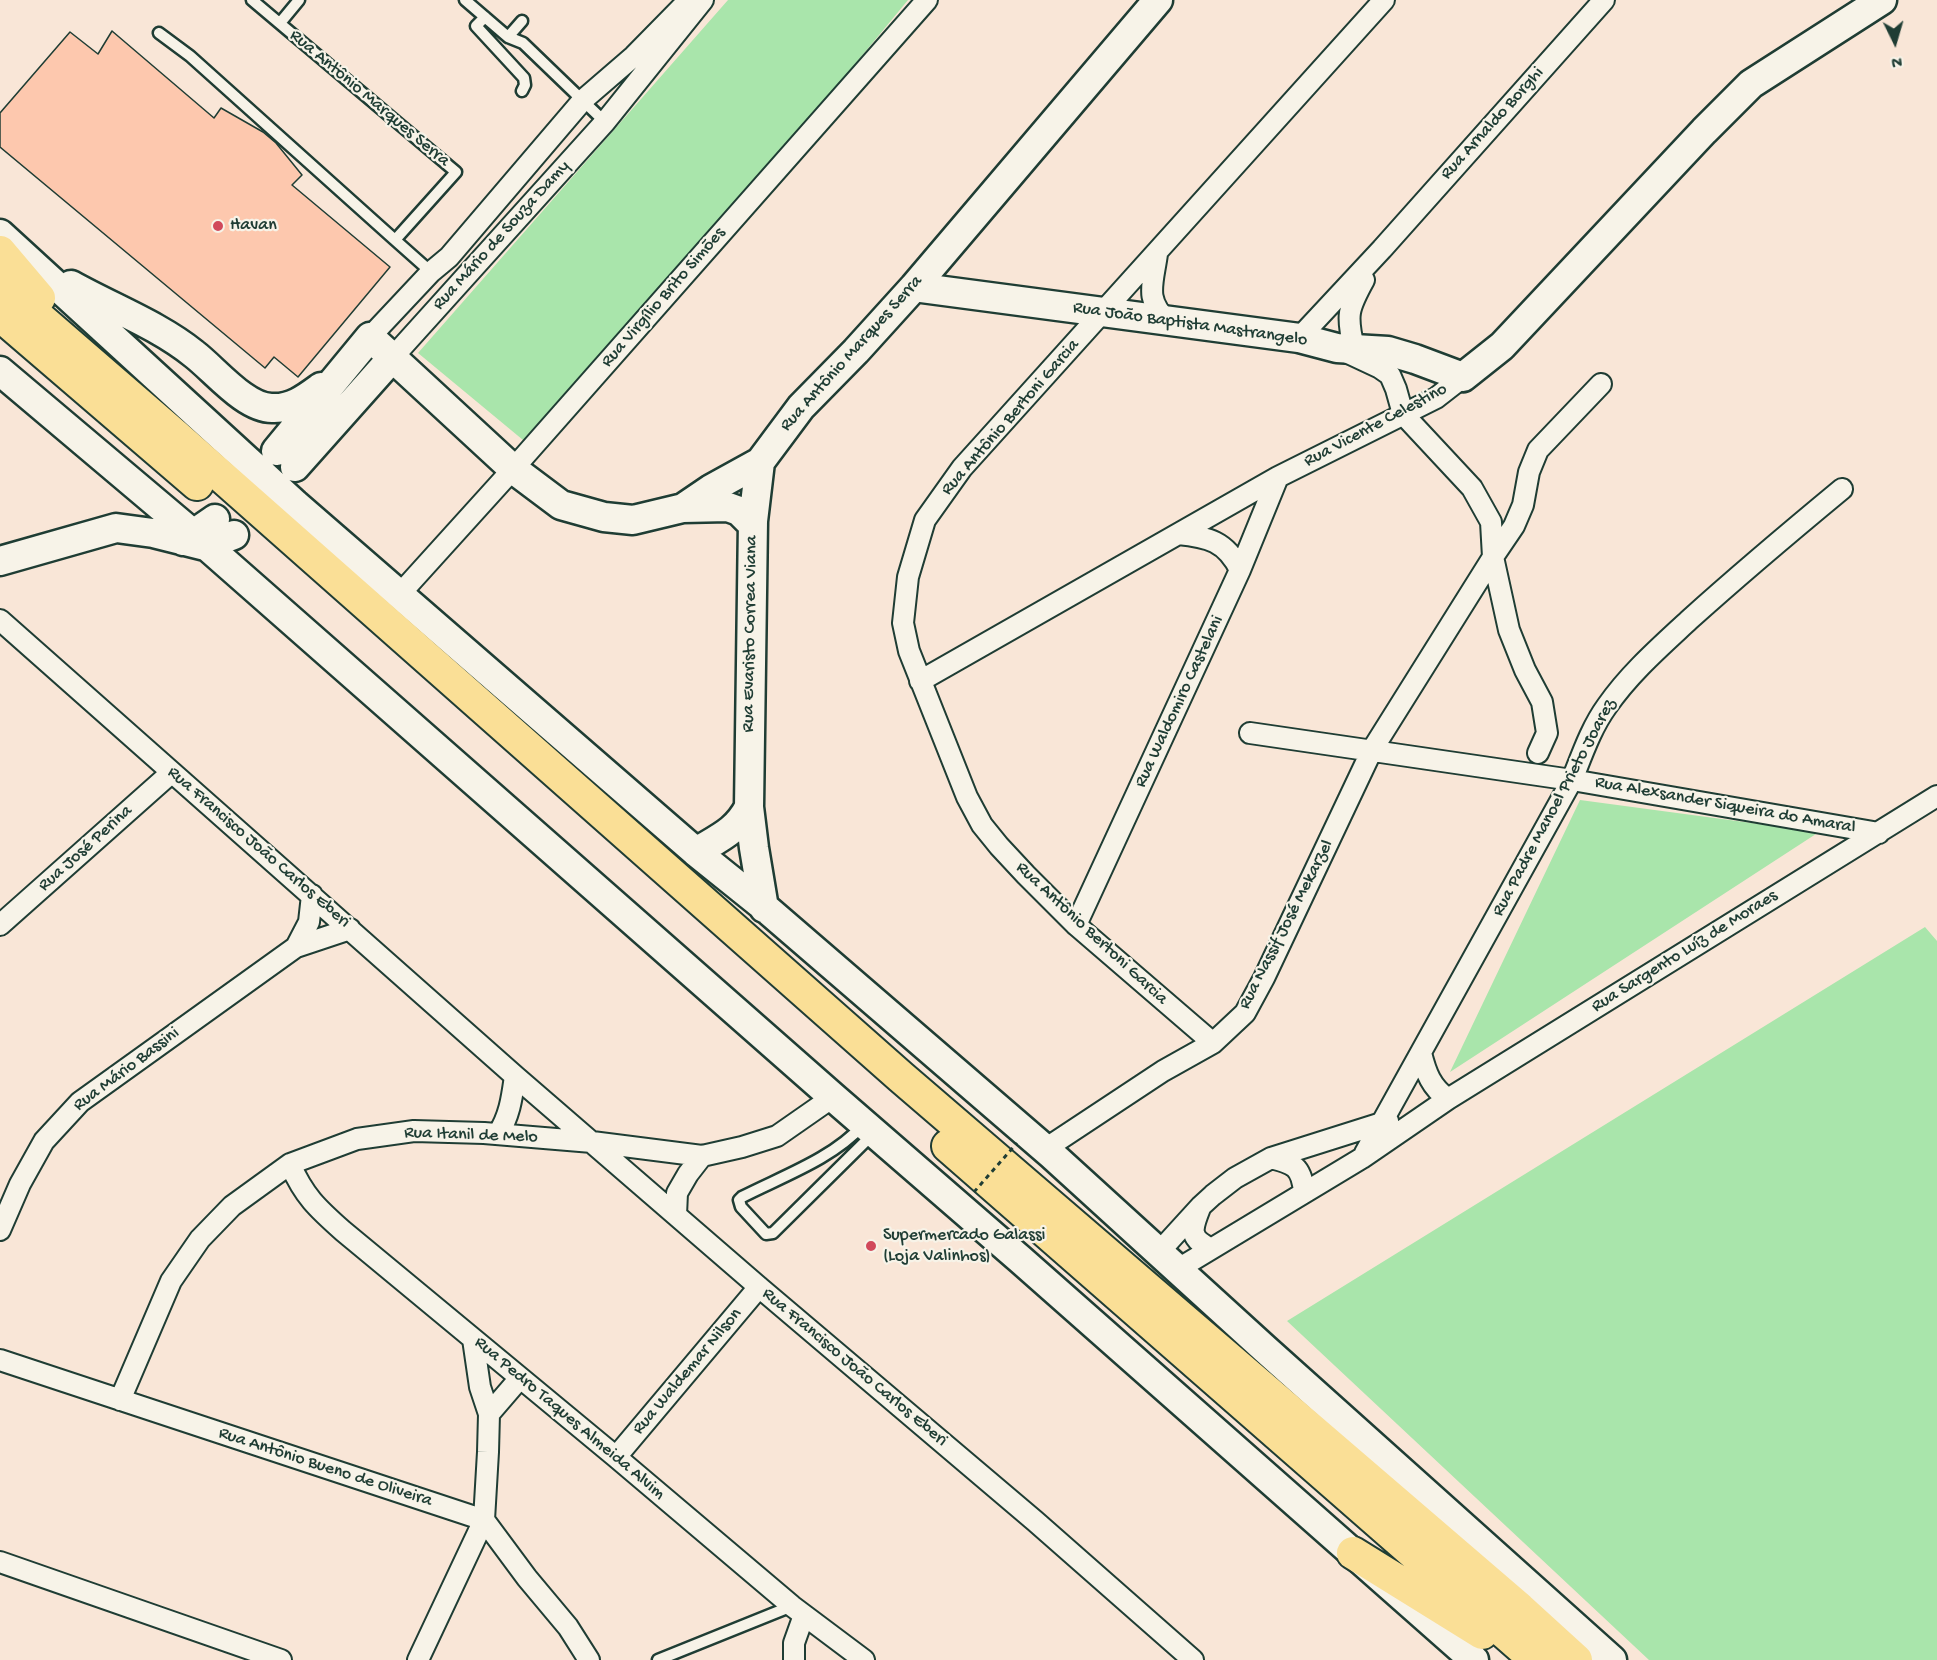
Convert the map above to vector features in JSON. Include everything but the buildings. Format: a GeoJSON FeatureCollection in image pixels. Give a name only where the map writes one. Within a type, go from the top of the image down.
{"type":"FeatureCollection","features":[{"type":"Feature","properties":{"kind":"main road","name":"Rua Antônio Marques Serra"},"geometry":{"type":"LineString","coordinates":[[362,347],[393,357],[513,469],[561,505],[604,517],[633,520],[683,508],[711,489],[760,462],[801,407],[914,287],[1158,0]]}},
{"type":"Feature","properties":{"kind":"main road","name":"Rua Vicente Celestino"},"geometry":{"type":"LineString","coordinates":[[1463,377],[1502,346],[1704,130],[1751,84],[1882,0]]}},
{"type":"Feature","properties":{"kind":"main road"},"geometry":{"type":"LineString","coordinates":[[0,233],[29,258],[59,279],[132,316],[182,345],[231,387],[255,404],[271,409],[300,402],[362,347]]}},
{"type":"Feature","properties":{"kind":"main road"},"geometry":{"type":"LineString","coordinates":[[0,233],[295,504],[696,852],[1045,1149],[1612,1660]]}},
{"type":"Feature","properties":{"kind":"main road"},"geometry":{"type":"LineString","coordinates":[[0,252],[44,305],[177,437]]}},
{"type":"Feature","properties":{"kind":"main road"},"geometry":{"type":"LineString","coordinates":[[0,284],[177,437],[901,1077],[1511,1601],[1576,1660]]}},
{"type":"Feature","properties":{"kind":"main road","name":"Rua João Baptista Mastrangelo"},"geometry":{"type":"LineString","coordinates":[[914,287],[1103,314],[1299,338],[1346,348],[1388,351],[1463,377]]}},
{"type":"Feature","properties":{"kind":"main road"},"geometry":{"type":"LineString","coordinates":[[0,315],[208,493],[1101,1281],[1536,1660]]}},
{"type":"Feature","properties":{"kind":"main road","name":"Rua Mário de Souza Damy"},"geometry":{"type":"LineString","coordinates":[[362,347],[285,459],[393,357]]}},
{"type":"Feature","properties":{"kind":"main road"},"geometry":{"type":"LineString","coordinates":[[0,371],[130,483],[206,535],[832,1097],[1030,1268],[1474,1660]]}},
{"type":"Feature","properties":{"kind":"main road","name":"Rua Evaristo Correa Viana"},"geometry":{"type":"LineString","coordinates":[[760,462],[753,525],[749,807],[764,908]]}},
{"type":"Feature","properties":{"kind":"main road"},"geometry":{"type":"LineString","coordinates":[[116,528],[133,511],[135,501],[130,483]]}},
{"type":"Feature","properties":{"kind":"main road"},"geometry":{"type":"LineString","coordinates":[[683,508],[728,507],[739,511],[753,525]]}},
{"type":"Feature","properties":{"kind":"main road"},"geometry":{"type":"LineString","coordinates":[[0,561],[116,528],[206,535]]}},
{"type":"Feature","properties":{"kind":"main road"},"geometry":{"type":"LineString","coordinates":[[696,852],[742,822],[749,807]]}},
{"type":"Feature","properties":{"kind":"main road"},"geometry":{"type":"LineString","coordinates":[[1353,1553],[1524,1660]]}},
{"type":"Feature","properties":{"kind":"street","name":"Rua Mário de Souza Damy"},"geometry":{"type":"LineString","coordinates":[[362,347],[431,272],[449,256],[583,100],[634,56],[689,0]]}},
{"type":"Feature","properties":{"kind":"street","name":"Rua Mário de Souza Damy"},"geometry":{"type":"LineString","coordinates":[[393,357],[605,122],[703,0]]}},
{"type":"Feature","properties":{"kind":"street","name":"Rua Virgílio Brito Simões"},"geometry":{"type":"LineString","coordinates":[[399,595],[927,0]]}},
{"type":"Feature","properties":{"kind":"street","name":"Rua Antônio Bertoni Garcia"},"geometry":{"type":"LineString","coordinates":[[1213,1043],[1076,925],[1012,861],[982,825],[967,797],[909,651],[903,623],[908,577],[925,520],[963,468],[1384,0]]}},
{"type":"Feature","properties":{"kind":"street","name":"Rua Arnaldo Borghi"},"geometry":{"type":"LineString","coordinates":[[1299,338],[1383,249],[1604,0]]}},
{"type":"Feature","properties":{"kind":"street","name":"Rua Arnaldo Borghi"},"geometry":{"type":"LineString","coordinates":[[1346,348],[1351,303],[1383,249]]}},
{"type":"Feature","properties":{"kind":"street"},"geometry":{"type":"LineString","coordinates":[[1157,254],[1152,295],[1156,310],[1168,322]]}},
{"type":"Feature","properties":{"kind":"street"},"geometry":{"type":"LineString","coordinates":[[431,272],[475,264]]}},
{"type":"Feature","properties":{"kind":"street"},"geometry":{"type":"LineString","coordinates":[[1346,348],[1389,375],[1396,389],[1403,414],[1472,488],[1491,522],[1493,557],[1509,630],[1525,670],[1542,702],[1547,733],[1538,753]]}},
{"type":"Feature","properties":{"kind":"street","name":"Rua Vicente Celestino"},"geometry":{"type":"LineString","coordinates":[[920,681],[1278,477],[1436,398],[1463,377]]}},
{"type":"Feature","properties":{"kind":"street","name":"Rua Nassif José Mekarzel"},"geometry":{"type":"LineString","coordinates":[[1045,1149],[1163,1071],[1213,1043],[1245,1013],[1372,750],[1514,526],[1523,505],[1529,472],[1538,450],[1601,384]]}},
{"type":"Feature","properties":{"kind":"street","name":"Rua Waldomiro Castelani"},"geometry":{"type":"LineString","coordinates":[[1076,925],[1240,570],[1278,477]]}},
{"type":"Feature","properties":{"kind":"street","name":"Rua Padre Manoel Prieto Joarez"},"geometry":{"type":"LineString","coordinates":[[1362,1158],[1572,780],[1589,738],[1606,707],[1633,673],[1752,562],[1842,489]]}},
{"type":"Feature","properties":{"kind":"street"},"geometry":{"type":"LineString","coordinates":[[1178,534],[1212,540],[1233,557],[1240,570]]}},
{"type":"Feature","properties":{"kind":"street","name":"Rua Francisco João Carlos Eberi"},"geometry":{"type":"LineString","coordinates":[[0,620],[515,1076],[1035,1521],[1192,1660]]}},
{"type":"Feature","properties":{"kind":"street","name":"Rua Alexsander Siqueira do Amaral"},"geometry":{"type":"LineString","coordinates":[[1250,733],[1572,780],[1879,833]]}},
{"type":"Feature","properties":{"kind":"street","name":"Rua José Perina"},"geometry":{"type":"LineString","coordinates":[[0,925],[171,773]]}},
{"type":"Feature","properties":{"kind":"street","name":"Rua Sargento Luíz de Moraes"},"geometry":{"type":"LineString","coordinates":[[1169,1260],[1210,1248],[1362,1158],[1441,1103],[1937,796]]}},
{"type":"Feature","properties":{"kind":"street","name":"Rua Mário Bassini"},"geometry":{"type":"LineString","coordinates":[[296,947],[309,922],[312,895]]}},
{"type":"Feature","properties":{"kind":"street","name":"Rua Mário Bassini"},"geometry":{"type":"LineString","coordinates":[[0,1230],[20,1184],[44,1141],[80,1102],[296,947],[350,929]]}},
{"type":"Feature","properties":{"kind":"street"},"geometry":{"type":"LineString","coordinates":[[1421,1053],[1428,1077],[1441,1103]]}},
{"type":"Feature","properties":{"kind":"street"},"geometry":{"type":"LineString","coordinates":[[498,1134],[507,1120],[515,1076]]}},
{"type":"Feature","properties":{"kind":"street","name":"Rua Itanil de Melo"},"geometry":{"type":"LineString","coordinates":[[120,1400],[171,1281],[200,1239],[232,1206],[290,1164],[357,1139],[414,1131],[498,1134],[592,1142],[702,1156],[777,1136],[832,1097]]}},
{"type":"Feature","properties":{"kind":"street","name":"Rua Sargento Luíz de Moraes"},"geometry":{"type":"LineString","coordinates":[[1169,1260],[1201,1206],[1235,1178],[1271,1158],[1441,1103]]}},
{"type":"Feature","properties":{"kind":"street"},"geometry":{"type":"LineString","coordinates":[[676,1215],[677,1193],[702,1156]]}},
{"type":"Feature","properties":{"kind":"street"},"geometry":{"type":"LineString","coordinates":[[1271,1158],[1289,1162],[1296,1168],[1303,1179],[1304,1191]]}},
{"type":"Feature","properties":{"kind":"street","name":"Rua Pedro Taques Almeida Alvim"},"geometry":{"type":"LineString","coordinates":[[290,1164],[301,1189],[321,1212],[798,1611],[859,1656]]}},
{"type":"Feature","properties":{"kind":"street"},"geometry":{"type":"LineString","coordinates":[[1201,1206],[1193,1231],[1200,1244],[1210,1248]]}},
{"type":"Feature","properties":{"kind":"street","name":"Rua Waldemar Nilson"},"geometry":{"type":"LineString","coordinates":[[616,1457],[759,1287]]}},
{"type":"Feature","properties":{"kind":"street"},"geometry":{"type":"LineString","coordinates":[[418,1660],[484,1520],[489,1414],[480,1387],[473,1339]]}},
{"type":"Feature","properties":{"kind":"street","name":"Rua Antônio Bueno de Oliveira"},"geometry":{"type":"LineString","coordinates":[[0,1360],[484,1520]]}},
{"type":"Feature","properties":{"kind":"street"},"geometry":{"type":"LineString","coordinates":[[489,1414],[520,1378]]}},
{"type":"Feature","properties":{"kind":"street"},"geometry":{"type":"LineString","coordinates":[[484,1520],[527,1578],[568,1627],[589,1660]]}},
{"type":"Feature","properties":{"kind":"street"},"geometry":{"type":"LineString","coordinates":[[0,1562],[281,1660]]}},
{"type":"Feature","properties":{"kind":"street"},"geometry":{"type":"LineString","coordinates":[[795,1660],[794,1643],[798,1611]]}},
{"type":"Feature","properties":{"kind":"street"},"geometry":{"type":"LineString","coordinates":[[836,1660],[859,1656]]}},
{"type":"Feature","properties":{"kind":"lane","name":"Rua Antônio Marques Serra"},"geometry":{"type":"LineString","coordinates":[[252,0],[456,172],[395,240]]}},
{"type":"Feature","properties":{"kind":"lane"},"geometry":{"type":"LineString","coordinates":[[280,23],[298,0]]}},
{"type":"Feature","properties":{"kind":"lane"},"geometry":{"type":"LineString","coordinates":[[465,0],[508,37],[523,43],[605,122]]}},
{"type":"Feature","properties":{"kind":"lane"},"geometry":{"type":"LineString","coordinates":[[485,17],[476,26],[524,78],[525,85],[522,91]]}},
{"type":"Feature","properties":{"kind":"lane"},"geometry":{"type":"LineString","coordinates":[[508,37],[522,21]]}},
{"type":"Feature","properties":{"kind":"lane"},"geometry":{"type":"LineString","coordinates":[[159,33],[190,56],[431,272]]}},
{"type":"Feature","properties":{"kind":"lane"},"geometry":{"type":"LineString","coordinates":[[869,1129],[773,1233],[766,1234],[741,1206],[739,1200],[742,1197],[822,1157],[869,1129]]}},
{"type":"Feature","properties":{"kind":"lane"},"geometry":{"type":"LineString","coordinates":[[658,1660],[798,1611]]}},
{"type":"Feature","properties":{"kind":"path"},"geometry":{"type":"LineString","coordinates":[[974,1192],[1017,1143]]}},
{"type":"Feature","properties":{"kind":"green space"},"geometry":{"type":"Polygon","coordinates":[[[728,0],[908,0],[827,98],[523,440],[418,353],[728,0]]]}},
{"type":"Feature","properties":{"kind":"green space"},"geometry":{"type":"Polygon","coordinates":[[[1580,800],[1819,832],[1450,1072],[1580,800]]]}},
{"type":"Feature","properties":{"kind":"green space"},"geometry":{"type":"Polygon","coordinates":[[[1925,927],[1937,941],[1937,1660],[1649,1660],[1287,1321],[1925,927]]]}},
{"type":"Feature","properties":{"kind":"place","name":"Havan"},"geometry":{"type":"Point","coordinates":[218,226]}},
{"type":"Feature","properties":{"kind":"place","name":"Supermercado Galassi (Loja Valinhos)"},"geometry":{"type":"Point","coordinates":[871,1246]}}]}
